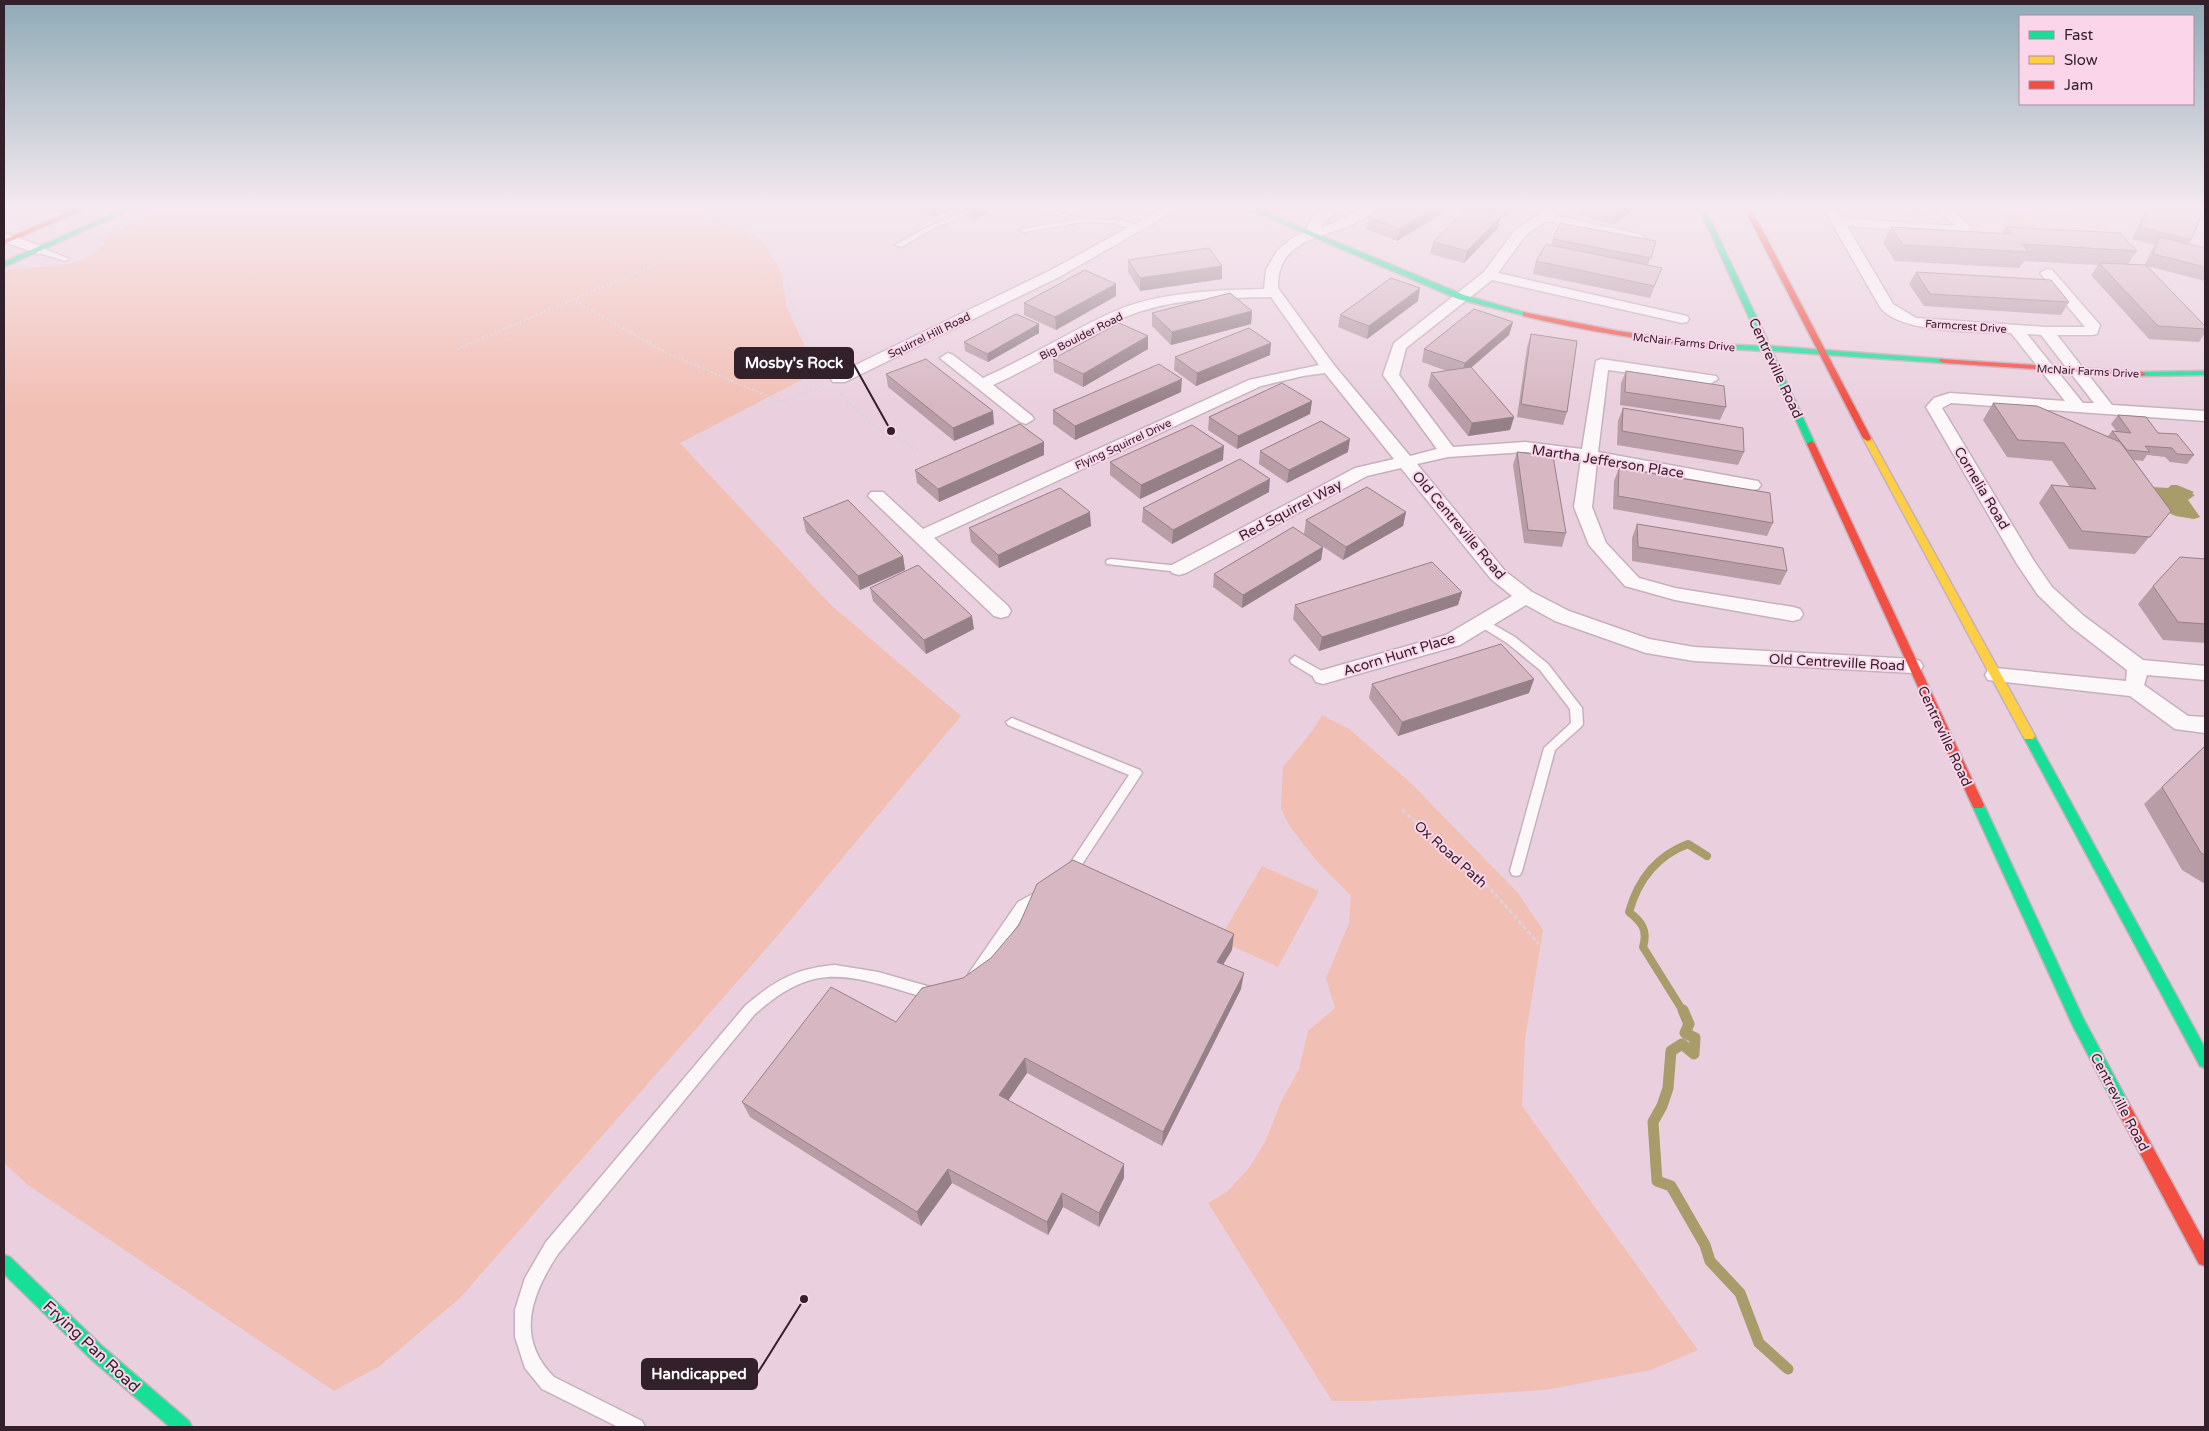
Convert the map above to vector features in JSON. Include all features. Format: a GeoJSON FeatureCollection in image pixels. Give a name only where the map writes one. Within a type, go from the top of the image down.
{"type":"FeatureCollection","features":[{"type":"Feature","properties":{"kind":"main road","name":"McNair Farms Drive"},"geometry":{"type":"LineString","coordinates":[[1403,273],[1461,297],[1568,325],[1639,338],[2078,371],[2142,374],[2205,373]]}},
{"type":"Feature","properties":{"kind":"main road","name":"Centreville Road"},"geometry":{"type":"LineString","coordinates":[[1732,273],[2078,1022],[2205,1258]]}},
{"type":"Feature","properties":{"kind":"main road"},"geometry":{"type":"LineString","coordinates":[[1783,273],[1820,351],[2205,1060]]}},
{"type":"Feature","properties":{"kind":"main road","name":"Frying Pan Road"},"geometry":{"type":"LineString","coordinates":[[4,1263],[96,1353],[183,1427]]}},
{"type":"Feature","properties":{"kind":"street","name":"Squirrel Hill Road"},"geometry":{"type":"LineString","coordinates":[[836,380],[1056,273]]}},
{"type":"Feature","properties":{"kind":"street"},"geometry":{"type":"LineString","coordinates":[[1272,273],[1270,278],[1274,293]]}},
{"type":"Feature","properties":{"kind":"street"},"geometry":{"type":"LineString","coordinates":[[1448,452],[1391,375],[1399,346],[1491,273]]}},
{"type":"Feature","properties":{"kind":"street","name":"Farmcrest Drive"},"geometry":{"type":"LineString","coordinates":[[1868,273],[1887,307],[1897,315],[1913,322],[2046,332],[2092,331],[2093,325],[2047,273]]}},
{"type":"Feature","properties":{"kind":"street"},"geometry":{"type":"LineString","coordinates":[[1489,276],[1682,319]]}},
{"type":"Feature","properties":{"kind":"street","name":"Old Centreville Road"},"geometry":{"type":"LineString","coordinates":[[1274,293],[1330,368],[1498,575],[1525,597],[1562,616],[1598,630],[1670,651],[1913,666]]}},
{"type":"Feature","properties":{"kind":"street","name":"Big Boulder Road"},"geometry":{"type":"LineString","coordinates":[[982,384],[1020,368],[1120,314],[1163,302],[1208,294],[1274,293]]}},
{"type":"Feature","properties":{"kind":"street","name":"Farmcrest Drive"},"geometry":{"type":"LineString","coordinates":[[2016,330],[2049,369]]}},
{"type":"Feature","properties":{"kind":"street"},"geometry":{"type":"LineString","coordinates":[[2046,332],[2106,408]]}},
{"type":"Feature","properties":{"kind":"street"},"geometry":{"type":"LineString","coordinates":[[948,358],[1026,419]]}},
{"type":"Feature","properties":{"kind":"street"},"geometry":{"type":"LineString","coordinates":[[1710,379],[1601,364],[1583,507],[1598,545],[1632,582],[1675,594],[1793,614]]}},
{"type":"Feature","properties":{"kind":"street","name":"Flying Squirrel Drive"},"geometry":{"type":"LineString","coordinates":[[921,537],[1255,383],[1303,371],[1330,368]]}},
{"type":"Feature","properties":{"kind":"street"},"geometry":{"type":"LineString","coordinates":[[2049,369],[2077,406]]}},
{"type":"Feature","properties":{"kind":"street","name":"Cornelia Road"},"geometry":{"type":"LineString","coordinates":[[2138,668],[2076,621],[2046,591],[2026,564],[1934,407],[1940,401],[1950,398],[2205,416]]}},
{"type":"Feature","properties":{"kind":"street","name":"Martha Jefferson Place"},"geometry":{"type":"LineString","coordinates":[[1405,460],[1448,452],[1525,447],[1589,455],[1752,486]]}},
{"type":"Feature","properties":{"kind":"street","name":"Red Squirrel Way"},"geometry":{"type":"LineString","coordinates":[[1179,569],[1361,472],[1405,460]]}},
{"type":"Feature","properties":{"kind":"street"},"geometry":{"type":"LineString","coordinates":[[877,496],[1001,610]]}},
{"type":"Feature","properties":{"kind":"street","name":"Acorn Hunt Place"},"geometry":{"type":"LineString","coordinates":[[1323,677],[1453,640],[1525,597]]}},
{"type":"Feature","properties":{"kind":"street"},"geometry":{"type":"LineString","coordinates":[[2135,689],[2138,668],[2205,673]]}},
{"type":"Feature","properties":{"kind":"street"},"geometry":{"type":"LineString","coordinates":[[1995,675],[2135,689],[2183,723],[2205,725]]}},
{"type":"Feature","properties":{"kind":"lane"},"geometry":{"type":"LineString","coordinates":[[1111,562],[1179,569]]}},
{"type":"Feature","properties":{"kind":"lane"},"geometry":{"type":"LineString","coordinates":[[1482,622],[1511,640],[1544,667],[1576,708],[1578,724],[1550,748],[1516,871]]}},
{"type":"Feature","properties":{"kind":"lane"},"geometry":{"type":"LineString","coordinates":[[1295,660],[1323,677]]}},
{"type":"Feature","properties":{"kind":"lane"},"geometry":{"type":"LineString","coordinates":[[636,1427],[548,1383],[536,1372],[525,1350],[522,1310],[531,1284],[552,1248],[750,1010],[773,991],[800,977],[828,969],[858,972],[927,992],[958,988],[970,983],[1023,906],[1068,876],[1136,774],[1012,722]]}},
{"type":"Feature","properties":{"kind":"path"},"geometry":{"type":"LineString","coordinates":[[457,350],[637,273]]}},
{"type":"Feature","properties":{"kind":"path"},"geometry":{"type":"LineString","coordinates":[[784,273],[796,318],[816,360],[836,380],[841,395],[873,425],[920,451]]}},
{"type":"Feature","properties":{"kind":"path"},"geometry":{"type":"LineString","coordinates":[[2164,290],[2205,307]]}},
{"type":"Feature","properties":{"kind":"path"},"geometry":{"type":"LineString","coordinates":[[576,300],[665,352],[781,402],[836,380]]}},
{"type":"Feature","properties":{"kind":"path","name":"Ox Road Path"},"geometry":{"type":"LineString","coordinates":[[1402,810],[1478,875],[1539,944]]}},
{"type":"Feature","properties":{"kind":"shaded area"},"geometry":{"type":"Polygon","coordinates":[[[4,273],[781,273],[787,308],[817,372],[680,443],[831,605],[961,716],[773,941],[460,1298],[380,1366],[334,1391],[28,1185],[4,1163],[4,273]]]}},
{"type":"Feature","properties":{"kind":"shaded area"},"geometry":{"type":"Polygon","coordinates":[[[2171,485],[2177,485],[2194,492],[2192,494],[2195,495],[2188,500],[2200,517],[2194,519],[2171,514],[2160,500],[2135,486],[2168,488],[2171,485]]]}},
{"type":"Feature","properties":{"kind":"shaded area"},"geometry":{"type":"Polygon","coordinates":[[[1322,715],[1349,729],[1411,783],[1518,893],[1543,930],[1525,1039],[1522,1106],[1698,1350],[1651,1370],[1545,1390],[1370,1401],[1332,1401],[1208,1203],[1228,1191],[1249,1168],[1265,1142],[1281,1102],[1299,1069],[1308,1031],[1335,1008],[1326,978],[1349,923],[1351,896],[1316,860],[1290,827],[1281,809],[1283,767],[1312,731],[1322,715]]]}},
{"type":"Feature","properties":{"kind":"shaded area"},"geometry":{"type":"Polygon","coordinates":[[[1262,866],[1319,891],[1278,967],[1219,940],[1262,866]]]}},
{"type":"Feature","properties":{"kind":"building"},"geometry":{"type":"Polygon","coordinates":[[[1080,273],[1091,273],[1116,284],[1055,317],[1024,303],[1080,273]]]}},
{"type":"Feature","properties":{"kind":"building"},"geometry":{"type":"Polygon","coordinates":[[[1137,273],[1176,273],[1140,278],[1137,273]]]}},
{"type":"Feature","properties":{"kind":"building"},"geometry":{"type":"Polygon","coordinates":[[[1592,273],[1660,273],[1654,286],[1592,273]]]}},
{"type":"Feature","properties":{"kind":"building"},"geometry":{"type":"Polygon","coordinates":[[[1916,273],[2051,280],[2069,302],[1930,294],[1916,273]]]}},
{"type":"Feature","properties":{"kind":"building"},"geometry":{"type":"Polygon","coordinates":[[[2108,273],[2154,273],[2205,326],[2205,329],[2158,326],[2108,273]]]}},
{"type":"Feature","properties":{"kind":"building"},"geometry":{"type":"Polygon","coordinates":[[[1391,278],[1420,288],[1369,326],[1340,315],[1391,278]]]}},
{"type":"Feature","properties":{"kind":"building"},"geometry":{"type":"Polygon","coordinates":[[[1230,293],[1252,311],[1172,332],[1152,313],[1230,293]]]}},
{"type":"Feature","properties":{"kind":"building"},"geometry":{"type":"Polygon","coordinates":[[[1474,309],[1513,322],[1465,363],[1424,349],[1474,309]]]}},
{"type":"Feature","properties":{"kind":"building"},"geometry":{"type":"Polygon","coordinates":[[[1016,314],[1039,324],[987,354],[964,342],[1016,314]]]}},
{"type":"Feature","properties":{"kind":"building"},"geometry":{"type":"Polygon","coordinates":[[[1119,323],[1148,336],[1083,374],[1053,359],[1119,323]]]}},
{"type":"Feature","properties":{"kind":"building"},"geometry":{"type":"Polygon","coordinates":[[[1249,328],[1271,343],[1197,373],[1175,357],[1249,328]]]}},
{"type":"Feature","properties":{"kind":"building"},"geometry":{"type":"Polygon","coordinates":[[[1531,334],[1577,341],[1567,412],[1521,404],[1531,334]]]}},
{"type":"Feature","properties":{"kind":"building"},"geometry":{"type":"Polygon","coordinates":[[[926,359],[993,411],[953,428],[886,374],[926,359]]]}},
{"type":"Feature","properties":{"kind":"building"},"geometry":{"type":"Polygon","coordinates":[[[1159,364],[1182,379],[1075,426],[1053,410],[1159,364]]]}},
{"type":"Feature","properties":{"kind":"building"},"geometry":{"type":"Polygon","coordinates":[[[1471,367],[1514,417],[1472,423],[1431,373],[1471,367]]]}},
{"type":"Feature","properties":{"kind":"building"},"geometry":{"type":"Polygon","coordinates":[[[1626,371],[1724,386],[1726,407],[1625,392],[1626,371]]]}},
{"type":"Feature","properties":{"kind":"building"},"geometry":{"type":"Polygon","coordinates":[[[1282,383],[1312,401],[1238,436],[1209,417],[1282,383]]]}},
{"type":"Feature","properties":{"kind":"building"},"geometry":{"type":"Polygon","coordinates":[[[1993,403],[2037,406],[2120,442],[2171,511],[2150,537],[2082,531],[2051,485],[2096,489],[2064,443],[2018,440],[1993,403]]]}},
{"type":"Feature","properties":{"kind":"building"},"geometry":{"type":"Polygon","coordinates":[[[1623,408],[1743,428],[1744,452],[1622,431],[1623,408]]]}},
{"type":"Feature","properties":{"kind":"building"},"geometry":{"type":"Polygon","coordinates":[[[2118,415],[2146,417],[2158,433],[2177,434],[2194,455],[2177,454],[2172,448],[2145,446],[2150,452],[2127,450],[2112,431],[2131,433],[2118,415]]]}},
{"type":"Feature","properties":{"kind":"building"},"geometry":{"type":"Polygon","coordinates":[[[1321,421],[1350,439],[1289,470],[1260,451],[1321,421]]]}},
{"type":"Feature","properties":{"kind":"building"},"geometry":{"type":"Polygon","coordinates":[[[1020,424],[1044,442],[938,489],[915,470],[1020,424]]]}},
{"type":"Feature","properties":{"kind":"building"},"geometry":{"type":"Polygon","coordinates":[[[1192,425],[1224,446],[1141,485],[1110,462],[1192,425]]]}},
{"type":"Feature","properties":{"kind":"building"},"geometry":{"type":"Polygon","coordinates":[[[1517,452],[1553,456],[1566,533],[1528,530],[1517,452]]]}},
{"type":"Feature","properties":{"kind":"building"},"geometry":{"type":"Polygon","coordinates":[[[1240,459],[1270,479],[1173,530],[1143,508],[1240,459]]]}},
{"type":"Feature","properties":{"kind":"building"},"geometry":{"type":"Polygon","coordinates":[[[1619,468],[1770,493],[1773,523],[1618,496],[1619,468]]]}},
{"type":"Feature","properties":{"kind":"building"},"geometry":{"type":"Polygon","coordinates":[[[1367,487],[1406,512],[1346,547],[1306,520],[1367,487]]]}},
{"type":"Feature","properties":{"kind":"building"},"geometry":{"type":"Polygon","coordinates":[[[1060,488],[1090,512],[998,555],[969,528],[1060,488]]]}},
{"type":"Feature","properties":{"kind":"building"},"geometry":{"type":"Polygon","coordinates":[[[848,500],[903,556],[858,576],[803,518],[848,500]]]}},
{"type":"Feature","properties":{"kind":"building"},"geometry":{"type":"Polygon","coordinates":[[[1637,524],[1783,548],[1787,571],[1638,547],[1637,524]]]}},
{"type":"Feature","properties":{"kind":"building"},"geometry":{"type":"Polygon","coordinates":[[[1293,527],[1323,547],[1243,595],[1214,574],[1293,527]]]}},
{"type":"Feature","properties":{"kind":"building"},"geometry":{"type":"Polygon","coordinates":[[[2180,557],[2205,559],[2205,624],[2178,622],[2153,586],[2180,557]]]}},
{"type":"Feature","properties":{"kind":"building"},"geometry":{"type":"Polygon","coordinates":[[[1432,562],[1462,592],[1322,637],[1295,605],[1432,562]]]}},
{"type":"Feature","properties":{"kind":"building"},"geometry":{"type":"Polygon","coordinates":[[[918,565],[972,616],[924,640],[870,588],[918,565]]]}},
{"type":"Feature","properties":{"kind":"building"},"geometry":{"type":"Polygon","coordinates":[[[1501,644],[1534,679],[1402,722],[1372,684],[1501,644]]]}},
{"type":"Feature","properties":{"kind":"building"},"geometry":{"type":"Polygon","coordinates":[[[2205,746],[2205,855],[2201,853],[2162,787],[2205,746]]]}},
{"type":"Feature","properties":{"kind":"building"},"geometry":{"type":"Polygon","coordinates":[[[1073,860],[1234,934],[1217,962],[1244,973],[1163,1132],[1025,1058],[999,1095],[1124,1164],[1099,1213],[1062,1193],[1047,1222],[948,1169],[917,1212],[742,1102],[831,987],[896,1022],[922,988],[963,978],[991,958],[1019,925],[1037,884],[1073,860]]]}},
{"type":"Feature","properties":{"kind":"waterway"},"geometry":{"type":"LineString","coordinates":[[1683,1011],[1643,947],[1645,936],[1643,927],[1629,912],[1643,880],[1650,870],[1667,855],[1688,844],[1707,856]]}},
{"type":"Feature","properties":{"kind":"waterway"},"geometry":{"type":"LineString","coordinates":[[1683,1010],[1689,1024],[1685,1033],[1695,1038],[1694,1054],[1682,1044],[1671,1051],[1668,1088],[1662,1106],[1653,1122],[1657,1181],[1671,1186],[1705,1245],[1710,1261],[1740,1293],[1759,1343],[1788,1369]]}},
{"type":"Feature","properties":{"kind":"traffic: fast"},"geometry":{"type":"LineString","coordinates":[[1403,273],[1461,297],[1526,314]]}},
{"type":"Feature","properties":{"kind":"traffic: fast"},"geometry":{"type":"LineString","coordinates":[[1732,273],[1811,444]]}},
{"type":"Feature","properties":{"kind":"traffic: fast"},"geometry":{"type":"LineString","coordinates":[[1711,346],[1820,351],[1943,361]]}},
{"type":"Feature","properties":{"kind":"traffic: fast"},"geometry":{"type":"LineString","coordinates":[[2142,374],[2205,373]]}},
{"type":"Feature","properties":{"kind":"traffic: fast"},"geometry":{"type":"LineString","coordinates":[[2029,736],[2205,1061]]}},
{"type":"Feature","properties":{"kind":"traffic: fast"},"geometry":{"type":"LineString","coordinates":[[1978,805],[2078,1022],[2123,1107]]}},
{"type":"Feature","properties":{"kind":"traffic: fast"},"geometry":{"type":"LineString","coordinates":[[4,1263],[97,1353],[183,1427]]}},
{"type":"Feature","properties":{"kind":"traffic: slow"},"geometry":{"type":"LineString","coordinates":[[1867,438],[2029,736]]}},
{"type":"Feature","properties":{"kind":"traffic: jam"},"geometry":{"type":"LineString","coordinates":[[1782,273],[1867,438]]}},
{"type":"Feature","properties":{"kind":"traffic: jam"},"geometry":{"type":"LineString","coordinates":[[1526,314],[1618,333],[1711,346]]}},
{"type":"Feature","properties":{"kind":"traffic: jam"},"geometry":{"type":"LineString","coordinates":[[1943,361],[2142,374]]}},
{"type":"Feature","properties":{"kind":"traffic: jam"},"geometry":{"type":"LineString","coordinates":[[1811,444],[1978,805]]}},
{"type":"Feature","properties":{"kind":"traffic: jam"},"geometry":{"type":"LineString","coordinates":[[2123,1107],[2205,1258]]}},
{"type":"Feature","properties":{"kind":"place","name":"Mosby's Rock"},"geometry":{"type":"Point","coordinates":[891,431]}},
{"type":"Feature","properties":{"kind":"place","name":"Handicapped"},"geometry":{"type":"Point","coordinates":[804,1299]}}]}
